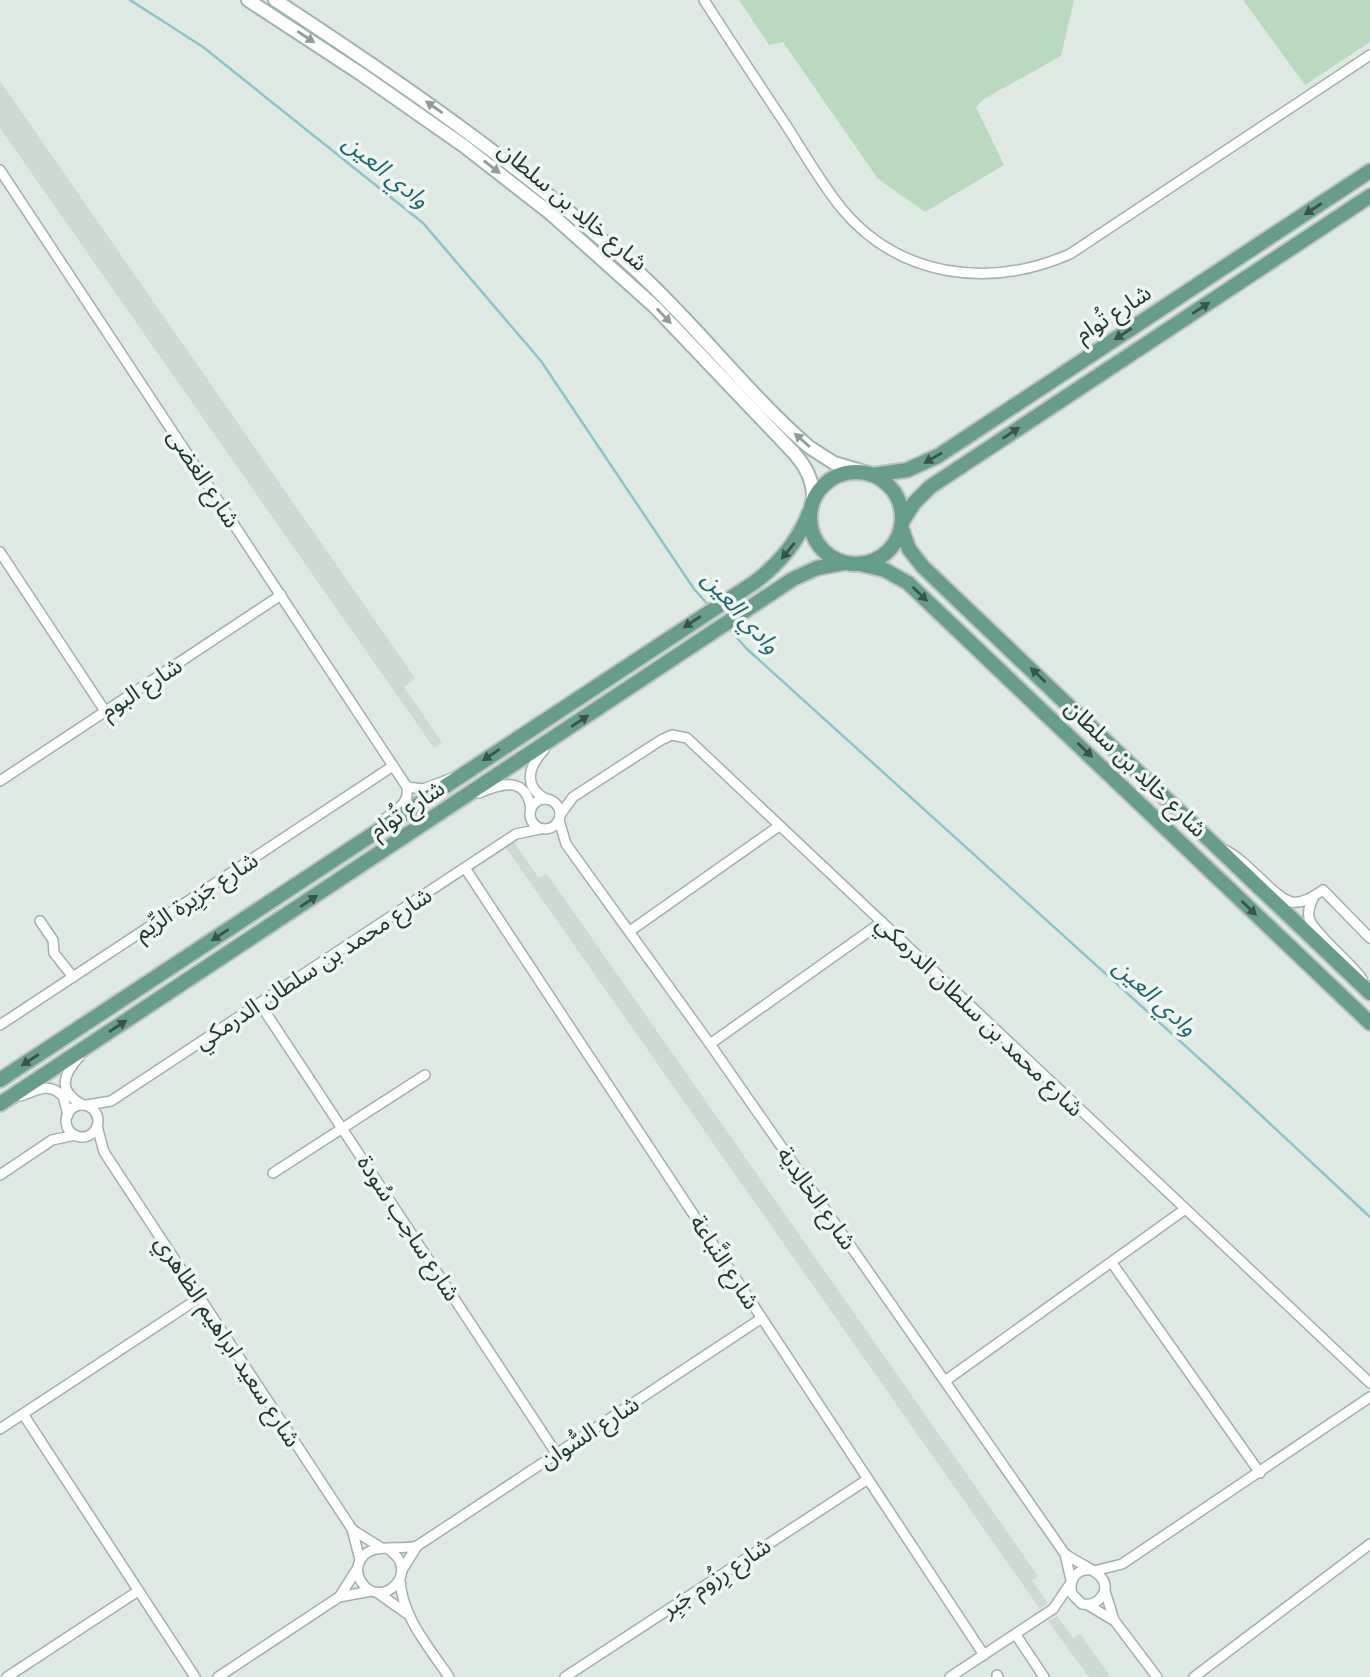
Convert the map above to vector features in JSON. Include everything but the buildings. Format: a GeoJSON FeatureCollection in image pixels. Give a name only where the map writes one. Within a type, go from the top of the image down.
{"type":"FeatureCollection","features":[{"type":"Feature","properties":{"kind":"main road","name":"شارع تُوام"},"geometry":{"type":"LineString","coordinates":[[867,473],[907,470],[938,456],[1370,171]]}},
{"type":"Feature","properties":{"kind":"main road","name":"شارع تُوام"},"geometry":{"type":"LineString","coordinates":[[902,524],[914,503],[930,487],[1370,196]]}},
{"type":"Feature","properties":{"kind":"main road"},"geometry":{"type":"LineString","coordinates":[[849,472],[867,473],[883,480],[898,499],[902,524],[896,541],[887,553],[860,565],[844,563],[821,550],[814,539],[810,526],[811,507],[827,481],[849,472]]}},
{"type":"Feature","properties":{"kind":"main road","name":"شارع تُوام"},"geometry":{"type":"LineString","coordinates":[[0,1080],[755,582],[782,559],[793,545],[811,507]]}},
{"type":"Feature","properties":{"kind":"main road","name":"شارع خالِد بن سلطان"},"geometry":{"type":"LineString","coordinates":[[902,524],[909,549],[923,567],[1370,993]]}},
{"type":"Feature","properties":{"kind":"main road","name":"شارع تُوام"},"geometry":{"type":"LineString","coordinates":[[0,1105],[766,598],[805,573],[844,563]]}},
{"type":"Feature","properties":{"kind":"main road","name":"شارع خالِد بن سلطان"},"geometry":{"type":"LineString","coordinates":[[860,565],[886,570],[908,583],[1370,1023]]}},
{"type":"Feature","properties":{"kind":"street","name":"شارع خالِد بن سلطان"},"geometry":{"type":"LineString","coordinates":[[248,0],[464,146],[605,260],[655,307],[806,467],[813,490],[811,507]]}},
{"type":"Feature","properties":{"kind":"street","name":"شارع خالِد بن سلطان"},"geometry":{"type":"LineString","coordinates":[[275,0],[452,120],[549,195],[664,297],[808,447],[834,463],[867,473]]}},
{"type":"Feature","properties":{"kind":"street"},"geometry":{"type":"LineString","coordinates":[[704,0],[830,192],[857,224],[873,238],[909,259],[969,274],[1000,274],[1031,269],[1070,254],[1370,55]]}},
{"type":"Feature","properties":{"kind":"street","name":"شارع الغضى"},"geometry":{"type":"LineString","coordinates":[[0,170],[407,787]]}},
{"type":"Feature","properties":{"kind":"street"},"geometry":{"type":"LineString","coordinates":[[0,552],[105,712]]}},
{"type":"Feature","properties":{"kind":"street","name":"شارع البوم"},"geometry":{"type":"LineString","coordinates":[[0,781],[281,595]]}},
{"type":"Feature","properties":{"kind":"street","name":"شارع محمد بن سلطان الدرمكي"},"geometry":{"type":"LineString","coordinates":[[560,817],[573,797],[667,736],[678,735],[690,741],[1370,1383]]}},
{"type":"Feature","properties":{"kind":"street"},"geometry":{"type":"LineString","coordinates":[[461,800],[493,787],[512,784],[524,791],[531,821],[542,829],[553,827],[560,817],[558,806],[532,787],[530,769],[536,758],[557,736]]}},
{"type":"Feature","properties":{"kind":"street","name":"شارع جَزِيرة الرِّيم"},"geometry":{"type":"LineString","coordinates":[[0,1026],[393,766]]}},
{"type":"Feature","properties":{"kind":"street"},"geometry":{"type":"LineString","coordinates":[[377,830],[407,799],[407,787],[423,789],[460,776]]}},
{"type":"Feature","properties":{"kind":"street","name":"شارع محمد بن سلطان الدرمكي"},"geometry":{"type":"LineString","coordinates":[[548,800],[573,797]]}},
{"type":"Feature","properties":{"kind":"street"},"geometry":{"type":"LineString","coordinates":[[530,811],[538,801],[548,800]]}},
{"type":"Feature","properties":{"kind":"street","name":"شارع محمد بن سلطان الدرمكي"},"geometry":{"type":"LineString","coordinates":[[516,834],[530,811]]}},
{"type":"Feature","properties":{"kind":"street","name":"شارع الخالِدية"},"geometry":{"type":"LineString","coordinates":[[560,817],[566,844]]}},
{"type":"Feature","properties":{"kind":"street"},"geometry":{"type":"LineString","coordinates":[[630,931],[779,826]]}},
{"type":"Feature","properties":{"kind":"street","name":"شارع محمد بن سلطان الدرمكي"},"geometry":{"type":"LineString","coordinates":[[85,1105],[111,1101],[516,834],[542,829]]}},
{"type":"Feature","properties":{"kind":"street","name":"شارع الخالِدية"},"geometry":{"type":"LineString","coordinates":[[542,829],[566,844],[630,931],[1065,1554],[1071,1582]]}},
{"type":"Feature","properties":{"kind":"street"},"geometry":{"type":"LineString","coordinates":[[1217,847],[1241,858],[1284,900],[1300,903],[1323,890],[1370,938]]}},
{"type":"Feature","properties":{"kind":"street","name":"شارع النَّباعة"},"geometry":{"type":"LineString","coordinates":[[465,868],[984,1655]]}},
{"type":"Feature","properties":{"kind":"street"},"geometry":{"type":"LineString","coordinates":[[1314,896],[1308,911],[1312,926],[1356,970],[1370,993]]}},
{"type":"Feature","properties":{"kind":"street"},"geometry":{"type":"LineString","coordinates":[[40,921],[53,940],[54,953],[73,977]]}},
{"type":"Feature","properties":{"kind":"street"},"geometry":{"type":"LineString","coordinates":[[709,1044],[882,922]]}},
{"type":"Feature","properties":{"kind":"street","name":"شارع ساحِب سُودة"},"geometry":{"type":"LineString","coordinates":[[260,1004],[556,1453]]}},
{"type":"Feature","properties":{"kind":"street"},"geometry":{"type":"LineString","coordinates":[[0,1174],[52,1140],[91,1134],[97,1125],[97,1114],[70,1096],[65,1079],[69,1068],[90,1045]]}},
{"type":"Feature","properties":{"kind":"street"},"geometry":{"type":"LineString","coordinates":[[273,1173],[425,1075]]}},
{"type":"Feature","properties":{"kind":"street"},"geometry":{"type":"LineString","coordinates":[[0,1105],[46,1087],[58,1091],[63,1096],[69,1128],[78,1135]]}},
{"type":"Feature","properties":{"kind":"street","name":"شارع محمد بن سلطان الدرمكي"},"geometry":{"type":"LineString","coordinates":[[97,1125],[111,1101]]}},
{"type":"Feature","properties":{"kind":"street"},"geometry":{"type":"LineString","coordinates":[[52,1140],[74,1107],[85,1105]]}},
{"type":"Feature","properties":{"kind":"street","name":"شارع سعيد ابراهيم الظاهري"},"geometry":{"type":"LineString","coordinates":[[97,1125],[104,1152],[352,1529],[359,1563]]}},
{"type":"Feature","properties":{"kind":"street","name":"شارع سعيد ابراهيم الظاهري"},"geometry":{"type":"LineString","coordinates":[[78,1135],[104,1152]]}},
{"type":"Feature","properties":{"kind":"street"},"geometry":{"type":"LineString","coordinates":[[945,1381],[1184,1210]]}},
{"type":"Feature","properties":{"kind":"street"},"geometry":{"type":"LineString","coordinates":[[1112,1264],[1259,1473]]}},
{"type":"Feature","properties":{"kind":"street"},"geometry":{"type":"LineString","coordinates":[[0,1429],[200,1297]]}},
{"type":"Feature","properties":{"kind":"street","name":"شارع السُّوان"},"geometry":{"type":"LineString","coordinates":[[401,1575],[417,1546],[762,1318]]}},
{"type":"Feature","properties":{"kind":"street"},"geometry":{"type":"LineString","coordinates":[[950,1677],[1053,1609],[1080,1571],[1122,1564],[1370,1397]]}},
{"type":"Feature","properties":{"kind":"street"},"geometry":{"type":"LineString","coordinates":[[23,1414],[195,1677]]}},
{"type":"Feature","properties":{"kind":"street","name":"شارع رِزُوم جَبِر"},"geometry":{"type":"LineString","coordinates":[[565,1677],[868,1479]]}},
{"type":"Feature","properties":{"kind":"street","name":"شارع سعيد ابراهيم الظاهري"},"geometry":{"type":"LineString","coordinates":[[352,1529],[385,1549]]}},
{"type":"Feature","properties":{"kind":"street"},"geometry":{"type":"LineString","coordinates":[[1194,1677],[1370,1544]]}},
{"type":"Feature","properties":{"kind":"street","name":"شارع السُّوان"},"geometry":{"type":"LineString","coordinates":[[385,1549],[417,1546]]}},
{"type":"Feature","properties":{"kind":"street"},"geometry":{"type":"LineString","coordinates":[[339,1597],[370,1550],[385,1549],[398,1557],[402,1598],[408,1614],[449,1677]]}},
{"type":"Feature","properties":{"kind":"street","name":"شارع الخالِدية"},"geometry":{"type":"LineString","coordinates":[[1065,1554],[1093,1570]]}},
{"type":"Feature","properties":{"kind":"street"},"geometry":{"type":"LineString","coordinates":[[359,1563],[362,1583],[408,1614]]}},
{"type":"Feature","properties":{"kind":"street"},"geometry":{"type":"LineString","coordinates":[[1053,1609],[1085,1604],[1101,1598],[1122,1564]]}},
{"type":"Feature","properties":{"kind":"street"},"geometry":{"type":"LineString","coordinates":[[1093,1570],[1102,1578],[1114,1620],[1157,1677]]}},
{"type":"Feature","properties":{"kind":"street"},"geometry":{"type":"LineString","coordinates":[[218,1677],[339,1597],[390,1590],[401,1575]]}},
{"type":"Feature","properties":{"kind":"street"},"geometry":{"type":"LineString","coordinates":[[1071,1582],[1074,1598],[1114,1620]]}},
{"type":"Feature","properties":{"kind":"street"},"geometry":{"type":"LineString","coordinates":[[7,1677],[138,1591]]}},
{"type":"Feature","properties":{"kind":"street"},"geometry":{"type":"LineString","coordinates":[[1016,1635],[1044,1677]]}},
{"type":"Feature","properties":{"kind":"shaded area"},"geometry":{"type":"Polygon","coordinates":[[[0,81],[415,678],[404,687],[442,742],[434,748],[0,128],[0,81]]]}},
{"type":"Feature","properties":{"kind":"shaded area"},"geometry":{"type":"Polygon","coordinates":[[[514,842],[539,878],[547,874],[1038,1576],[1032,1581],[1048,1603],[1040,1609],[506,848],[514,842]]]}},
{"type":"Feature","properties":{"kind":"shaded area"},"geometry":{"type":"Polygon","coordinates":[[[1057,1616],[1073,1638],[1080,1634],[1111,1677],[1089,1677],[1048,1621],[1057,1616]]]}},
{"type":"Feature","properties":{"kind":"green space"},"geometry":{"type":"Polygon","coordinates":[[[739,0],[1074,0],[1061,56],[984,99],[976,107],[1004,165],[925,212],[878,179],[783,42],[769,45],[739,0]]]}},
{"type":"Feature","properties":{"kind":"green space"},"geometry":{"type":"Polygon","coordinates":[[[1243,0],[1370,0],[1370,42],[1305,85],[1243,0]]]}},
{"type":"Feature","properties":{"kind":"waterway","name":"وادي العين"},"geometry":{"type":"LineString","coordinates":[[130,0],[203,47],[423,223],[541,361],[694,589],[710,607]]}},
{"type":"Feature","properties":{"kind":"waterway","name":"وادي العين"},"geometry":{"type":"LineString","coordinates":[[728,628],[747,649],[1234,1090],[1370,1217]]}}]}
